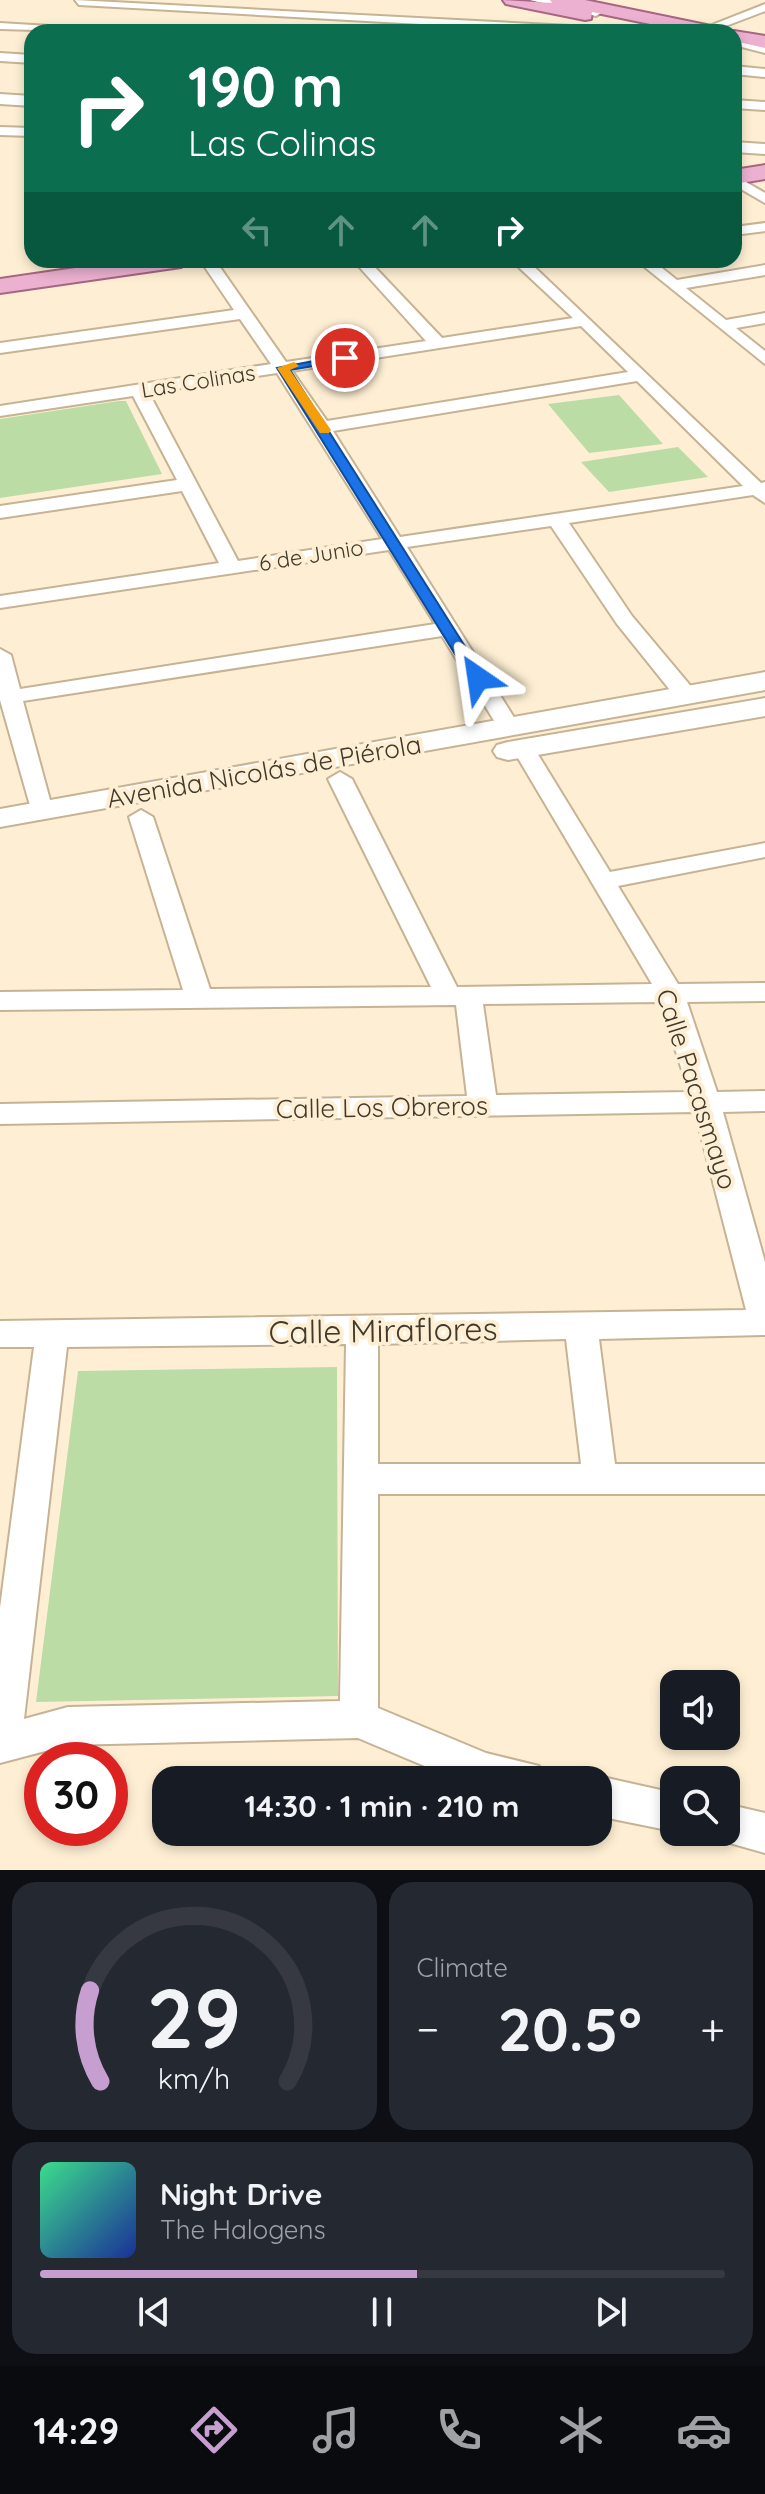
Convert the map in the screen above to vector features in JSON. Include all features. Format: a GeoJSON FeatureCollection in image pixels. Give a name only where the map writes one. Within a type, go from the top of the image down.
{"type":"FeatureCollection","features":[{"type":"Feature","properties":{"kind":"main road"},"geometry":{"type":"LineString","coordinates":[[512,0],[596,24]]}},
{"type":"Feature","properties":{"kind":"main road"},"geometry":{"type":"LineString","coordinates":[[559,0],[671,24]]}},
{"type":"Feature","properties":{"kind":"main road"},"geometry":{"type":"LineString","coordinates":[[742,43],[765,48]]}},
{"type":"Feature","properties":{"kind":"main road"},"geometry":{"type":"LineString","coordinates":[[742,167],[765,163]]}},
{"type":"Feature","properties":{"kind":"main road"},"geometry":{"type":"LineString","coordinates":[[742,176],[765,172]]}},
{"type":"Feature","properties":{"kind":"main road"},"geometry":{"type":"LineString","coordinates":[[0,276],[57,268]]}},
{"type":"Feature","properties":{"kind":"main road"},"geometry":{"type":"LineString","coordinates":[[0,286],[125,268]]}},
{"type":"Feature","properties":{"kind":"street"},"geometry":{"type":"LineString","coordinates":[[331,16],[345,0]]}},
{"type":"Feature","properties":{"kind":"street"},"geometry":{"type":"LineString","coordinates":[[537,0],[666,24]]}},
{"type":"Feature","properties":{"kind":"street"},"geometry":{"type":"LineString","coordinates":[[69,11],[80,1],[496,24]]}},
{"type":"Feature","properties":{"kind":"street"},"geometry":{"type":"LineString","coordinates":[[722,24],[765,7]]}},
{"type":"Feature","properties":{"kind":"street"},"geometry":{"type":"LineString","coordinates":[[54,24],[58,20]]}},
{"type":"Feature","properties":{"kind":"street"},"geometry":{"type":"LineString","coordinates":[[0,26],[24,28]]}},
{"type":"Feature","properties":{"kind":"street"},"geometry":{"type":"LineString","coordinates":[[0,57],[24,58]]}},
{"type":"Feature","properties":{"kind":"street"},"geometry":{"type":"LineString","coordinates":[[742,70],[765,71]]}},
{"type":"Feature","properties":{"kind":"street"},"geometry":{"type":"LineString","coordinates":[[0,92],[24,94]]}},
{"type":"Feature","properties":{"kind":"street"},"geometry":{"type":"LineString","coordinates":[[0,99],[24,100]]}},
{"type":"Feature","properties":{"kind":"street"},"geometry":{"type":"LineString","coordinates":[[742,105],[765,106]]}},
{"type":"Feature","properties":{"kind":"street"},"geometry":{"type":"LineString","coordinates":[[0,131],[24,132]]}},
{"type":"Feature","properties":{"kind":"street"},"geometry":{"type":"LineString","coordinates":[[742,140],[765,141]]}},
{"type":"Feature","properties":{"kind":"street"},"geometry":{"type":"LineString","coordinates":[[742,148],[765,149]]}},
{"type":"Feature","properties":{"kind":"street"},"geometry":{"type":"LineString","coordinates":[[742,183],[765,199]]}},
{"type":"Feature","properties":{"kind":"street"},"geometry":{"type":"LineString","coordinates":[[742,230],[765,227]]}},
{"type":"Feature","properties":{"kind":"street","name":"Calle Pacasmayo"},"geometry":{"type":"LineString","coordinates":[[212,268],[322,427],[672,996],[706,1101],[765,1321]]}},
{"type":"Feature","properties":{"kind":"street"},"geometry":{"type":"LineString","coordinates":[[367,268],[437,343]]}},
{"type":"Feature","properties":{"kind":"street"},"geometry":{"type":"LineString","coordinates":[[527,268],[763,491]]}},
{"type":"Feature","properties":{"kind":"street"},"geometry":{"type":"LineString","coordinates":[[653,268],[765,359]]}},
{"type":"Feature","properties":{"kind":"street"},"geometry":{"type":"LineString","coordinates":[[674,285],[765,270]]}},
{"type":"Feature","properties":{"kind":"street"},"geometry":{"type":"LineString","coordinates":[[0,348],[242,314]]}},
{"type":"Feature","properties":{"kind":"street"},"geometry":{"type":"LineString","coordinates":[[723,325],[765,318]]}},
{"type":"Feature","properties":{"kind":"street","name":"Las Colinas"},"geometry":{"type":"LineString","coordinates":[[0,411],[585,321]]}},
{"type":"Feature","properties":{"kind":"street"},"geometry":{"type":"LineString","coordinates":[[322,427],[641,375]]}},
{"type":"Feature","properties":{"kind":"street"},"geometry":{"type":"LineString","coordinates":[[139,390],[231,567]]}},
{"type":"Feature","properties":{"kind":"street"},"geometry":{"type":"LineString","coordinates":[[0,512],[190,484]]}},
{"type":"Feature","properties":{"kind":"street","name":"6 de Junio"},"geometry":{"type":"LineString","coordinates":[[0,602],[556,518],[763,491]]}},
{"type":"Feature","properties":{"kind":"street"},"geometry":{"type":"LineString","coordinates":[[556,518],[624,620],[686,695]]}},
{"type":"Feature","properties":{"kind":"street"},"geometry":{"type":"LineString","coordinates":[[9,697],[446,629]]}},
{"type":"Feature","properties":{"kind":"street"},"geometry":{"type":"LineString","coordinates":[[0,655],[41,811]]}},
{"type":"Feature","properties":{"kind":"street","name":"Avenida Nicolás de Piérola"},"geometry":{"type":"LineString","coordinates":[[0,842],[340,779],[686,695],[765,681]]}},
{"type":"Feature","properties":{"kind":"street","name":"Avenida Nicolás de Piérola"},"geometry":{"type":"LineString","coordinates":[[0,818],[516,738],[765,707]]}},
{"type":"Feature","properties":{"kind":"street"},"geometry":{"type":"LineString","coordinates":[[340,779],[458,995],[483,1105]]}},
{"type":"Feature","properties":{"kind":"street"},"geometry":{"type":"LineString","coordinates":[[141,817],[199,998]]}},
{"type":"Feature","properties":{"kind":"street"},"geometry":{"type":"LineString","coordinates":[[603,881],[765,850]]}},
{"type":"Feature","properties":{"kind":"street"},"geometry":{"type":"LineString","coordinates":[[0,1001],[458,995],[672,996],[765,992]]}},
{"type":"Feature","properties":{"kind":"street","name":"Calle Los Obreros"},"geometry":{"type":"LineString","coordinates":[[0,1114],[765,1101]]}},
{"type":"Feature","properties":{"kind":"street","name":"Calle Miraflores"},"geometry":{"type":"LineString","coordinates":[[0,1334],[362,1331],[765,1321]]}},
{"type":"Feature","properties":{"kind":"street"},"geometry":{"type":"LineString","coordinates":[[581,1326],[600,1481]]}},
{"type":"Feature","properties":{"kind":"street"},"geometry":{"type":"LineString","coordinates":[[359,1719],[362,1331]]}},
{"type":"Feature","properties":{"kind":"street"},"geometry":{"type":"LineString","coordinates":[[52,1334],[1,1744],[68,1726],[359,1719],[472,1766]]}},
{"type":"Feature","properties":{"kind":"street"},"geometry":{"type":"LineString","coordinates":[[361,1479],[765,1479]]}},
{"type":"Feature","properties":{"kind":"street"},"geometry":{"type":"LineString","coordinates":[[612,1799],[660,1810]]}},
{"type":"Feature","properties":{"kind":"street"},"geometry":{"type":"LineString","coordinates":[[740,1827],[765,1833]]}},
{"type":"Feature","properties":{"kind":"green space"},"geometry":{"type":"Polygon","coordinates":[[[619,395],[663,444],[589,453],[548,404],[619,395]]]}},
{"type":"Feature","properties":{"kind":"green space"},"geometry":{"type":"Polygon","coordinates":[[[126,401],[162,474],[0,498],[0,419],[126,401]]]}},
{"type":"Feature","properties":{"kind":"green space"},"geometry":{"type":"Polygon","coordinates":[[[678,447],[708,477],[609,492],[581,462],[678,447]]]}},
{"type":"Feature","properties":{"kind":"green space"},"geometry":{"type":"Polygon","coordinates":[[[337,1367],[338,1696],[36,1702],[78,1371],[337,1367]]]}},
{"type":"Feature","properties":{"kind":"slow traffic"},"geometry":{"type":"LineString","coordinates":[[294,366],[283,368],[324,430]]}},
{"type":"Feature","properties":{"kind":"route"},"geometry":{"type":"LineString","coordinates":[[345,358],[283,368],[478,678]]}}]}
